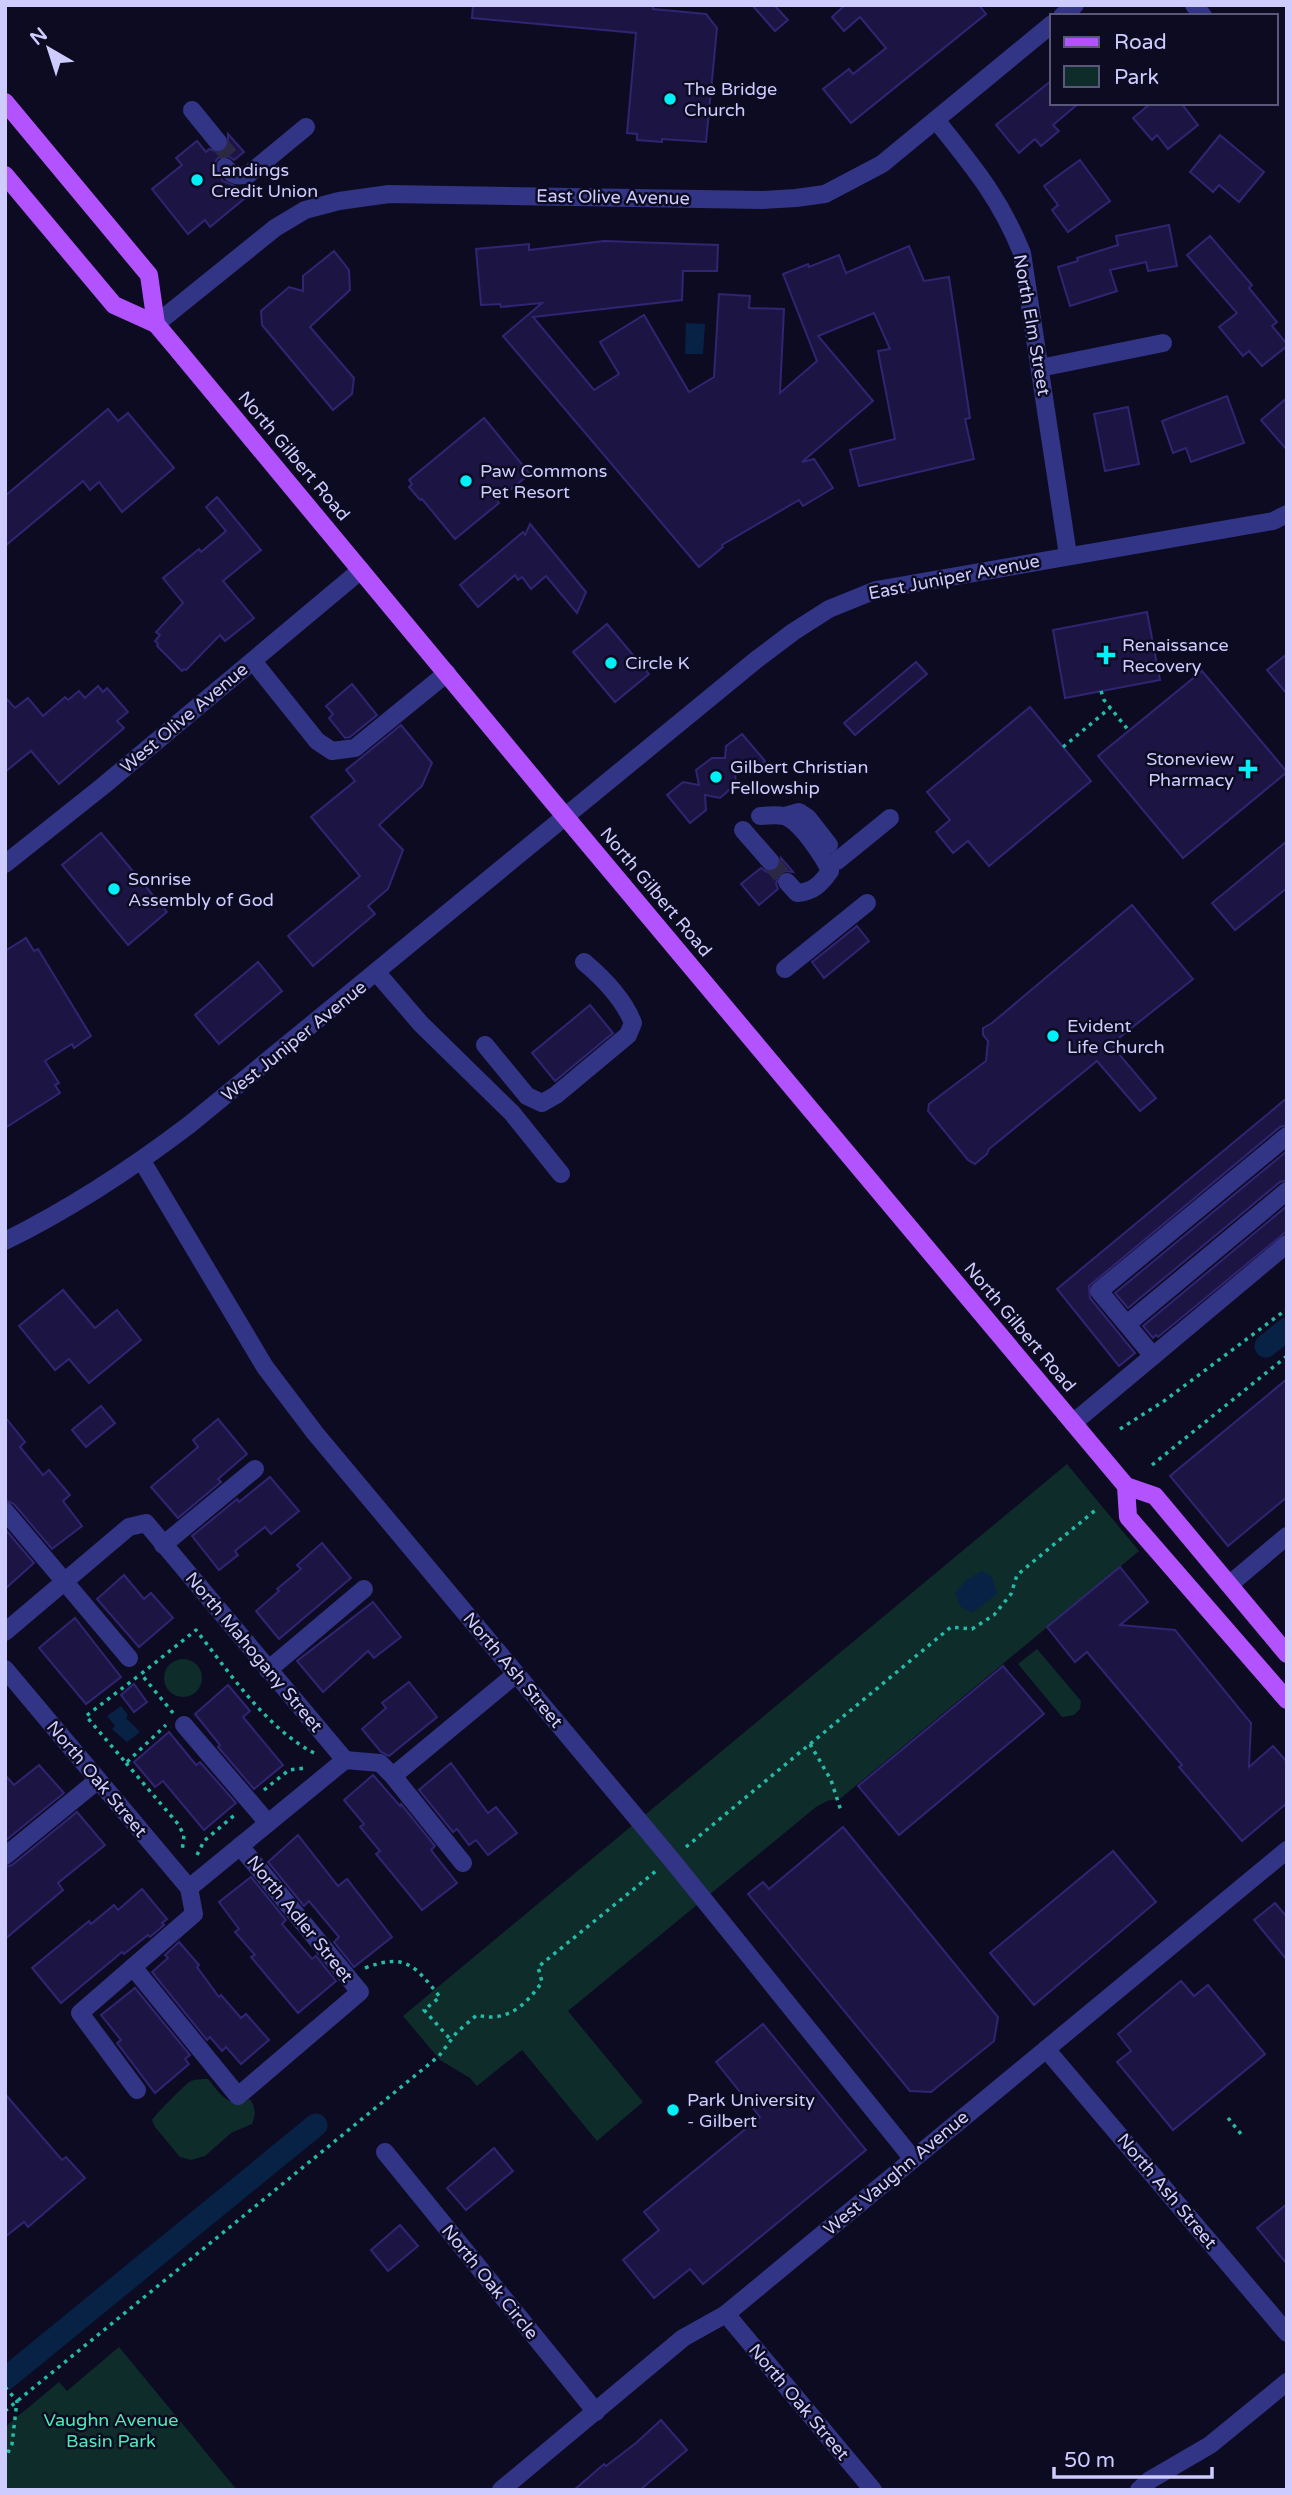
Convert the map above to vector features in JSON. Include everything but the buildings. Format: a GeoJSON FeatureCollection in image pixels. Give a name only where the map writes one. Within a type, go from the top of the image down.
{"type":"FeatureCollection","features":[{"type":"Feature","properties":{"kind":"main road"},"geometry":{"type":"LineString","coordinates":[[5,102],[149,275],[156,324]]}},
{"type":"Feature","properties":{"kind":"main road","name":"North Gilbert Road"},"geometry":{"type":"LineString","coordinates":[[5,175],[114,305],[156,324],[1126,1486],[1155,1496],[1287,1654]]}},
{"type":"Feature","properties":{"kind":"main road"},"geometry":{"type":"LineString","coordinates":[[1126,1486],[1128,1517],[1287,1700]]}},
{"type":"Feature","properties":{"kind":"street","name":"East Olive Avenue"},"geometry":{"type":"LineString","coordinates":[[156,324],[275,228],[305,211],[339,201],[389,194],[762,200],[825,194],[882,164],[1050,26]]}},
{"type":"Feature","properties":{"kind":"street"},"geometry":{"type":"LineString","coordinates":[[188,114],[214,145]]}},
{"type":"Feature","properties":{"kind":"street","name":"North Elm Street"},"geometry":{"type":"LineString","coordinates":[[936,120],[992,192],[1009,221],[1022,253],[1068,555]]}},
{"type":"Feature","properties":{"kind":"street"},"geometry":{"type":"LineString","coordinates":[[229,164],[231,174],[239,177],[249,174],[306,127]]}},
{"type":"Feature","properties":{"kind":"street"},"geometry":{"type":"LineString","coordinates":[[1041,368],[1163,343]]}},
{"type":"Feature","properties":{"kind":"street","name":"East Juniper Avenue"},"geometry":{"type":"LineString","coordinates":[[565,817],[725,685],[793,632],[829,609],[876,590],[1273,520],[1287,514]]}},
{"type":"Feature","properties":{"kind":"street","name":"West Olive Avenue"},"geometry":{"type":"LineString","coordinates":[[5,864],[253,662],[361,570]]}},
{"type":"Feature","properties":{"kind":"street"},"geometry":{"type":"LineString","coordinates":[[253,662],[317,741],[332,751],[355,748],[447,673]]}},
{"type":"Feature","properties":{"kind":"street"},"geometry":{"type":"LineString","coordinates":[[760,816],[785,816],[795,823],[833,866]]}},
{"type":"Feature","properties":{"kind":"street","name":"West Juniper Avenue"},"geometry":{"type":"LineString","coordinates":[[5,1241],[69,1207],[142,1161],[377,973],[565,817]]}},
{"type":"Feature","properties":{"kind":"street"},"geometry":{"type":"LineString","coordinates":[[787,882],[797,893],[806,892],[821,884],[833,866],[890,818]]}},
{"type":"Feature","properties":{"kind":"street"},"geometry":{"type":"LineString","coordinates":[[743,830],[770,861]]}},
{"type":"Feature","properties":{"kind":"street"},"geometry":{"type":"LineString","coordinates":[[785,969],[867,903]]}},
{"type":"Feature","properties":{"kind":"street"},"geometry":{"type":"LineString","coordinates":[[485,1045],[527,1096],[542,1103],[556,1095],[628,1035],[633,1023],[629,1012],[600,975],[584,962]]}},
{"type":"Feature","properties":{"kind":"street"},"geometry":{"type":"LineString","coordinates":[[377,973],[421,1024],[512,1113],[561,1174]]}},
{"type":"Feature","properties":{"kind":"street"},"geometry":{"type":"LineString","coordinates":[[1153,1356],[1099,1291],[1287,1136]]}},
{"type":"Feature","properties":{"kind":"street","name":"North Ash Street"},"geometry":{"type":"LineString","coordinates":[[142,1161],[265,1367],[315,1433],[685,1877],[913,2159]]}},
{"type":"Feature","properties":{"kind":"street"},"geometry":{"type":"LineString","coordinates":[[1127,1324],[1287,1191]]}},
{"type":"Feature","properties":{"kind":"street"},"geometry":{"type":"LineString","coordinates":[[1073,1423],[1287,1244]]}},
{"type":"Feature","properties":{"kind":"street"},"geometry":{"type":"LineString","coordinates":[[163,1545],[256,1469]]}},
{"type":"Feature","properties":{"kind":"street"},"geometry":{"type":"LineString","coordinates":[[5,1511],[129,1658]]}},
{"type":"Feature","properties":{"kind":"street","name":"North Mahogany Street"},"geometry":{"type":"LineString","coordinates":[[64,1581],[129,1527],[146,1523],[345,1759]]}},
{"type":"Feature","properties":{"kind":"street"},"geometry":{"type":"LineString","coordinates":[[1230,1584],[1287,1536]]}},
{"type":"Feature","properties":{"kind":"street"},"geometry":{"type":"LineString","coordinates":[[5,1632],[64,1581]]}},
{"type":"Feature","properties":{"kind":"street"},"geometry":{"type":"LineString","coordinates":[[268,1670],[364,1589]]}},
{"type":"Feature","properties":{"kind":"street","name":"North Oak Street"},"geometry":{"type":"LineString","coordinates":[[5,1669],[189,1888]]}},
{"type":"Feature","properties":{"kind":"street"},"geometry":{"type":"LineString","coordinates":[[393,1776],[516,1674]]}},
{"type":"Feature","properties":{"kind":"street"},"geometry":{"type":"LineString","coordinates":[[184,1725],[268,1823]]}},
{"type":"Feature","properties":{"kind":"street"},"geometry":{"type":"LineString","coordinates":[[137,2090],[80,2013],[194,1914],[189,1888],[345,1759],[380,1763],[463,1863]]}},
{"type":"Feature","properties":{"kind":"street"},"geometry":{"type":"LineString","coordinates":[[5,1856],[99,1780]]}},
{"type":"Feature","properties":{"kind":"street","name":"North Adler Street"},"geometry":{"type":"LineString","coordinates":[[240,1846],[355,1985]]}},
{"type":"Feature","properties":{"kind":"street","name":"West Vaughn Avenue"},"geometry":{"type":"LineString","coordinates":[[501,2490],[683,2338],[726,2314],[1287,1850]]}},
{"type":"Feature","properties":{"kind":"street"},"geometry":{"type":"LineString","coordinates":[[133,1967],[238,2096],[355,1985]]}},
{"type":"Feature","properties":{"kind":"street","name":"North Ash Street"},"geometry":{"type":"LineString","coordinates":[[1046,2049],[1287,2333]]}},
{"type":"Feature","properties":{"kind":"street","name":"North Oak Circle"},"geometry":{"type":"LineString","coordinates":[[385,2152],[596,2412]]}},
{"type":"Feature","properties":{"kind":"street","name":"North Oak Street"},"geometry":{"type":"LineString","coordinates":[[726,2314],[873,2490]]}},
{"type":"Feature","properties":{"kind":"street"},"geometry":{"type":"LineString","coordinates":[[1139,2490],[1150,2480],[1210,2445],[1287,2382]]}},
{"type":"Feature","properties":{"kind":"path"},"geometry":{"type":"LineString","coordinates":[[1101,691],[1104,700],[1129,731]]}},
{"type":"Feature","properties":{"kind":"path"},"geometry":{"type":"LineString","coordinates":[[1063,747],[1110,708]]}},
{"type":"Feature","properties":{"kind":"path"},"geometry":{"type":"LineString","coordinates":[[1120,1429],[1164,1401],[1287,1309]]}},
{"type":"Feature","properties":{"kind":"path"},"geometry":{"type":"LineString","coordinates":[[1152,1465],[1287,1356]]}},
{"type":"Feature","properties":{"kind":"path"},"geometry":{"type":"LineString","coordinates":[[686,1847],[951,1627],[972,1629],[994,1615],[1011,1594],[1017,1575],[1098,1508]]}},
{"type":"Feature","properties":{"kind":"path"},"geometry":{"type":"LineString","coordinates":[[86,1716],[141,1674],[129,1658]]}},
{"type":"Feature","properties":{"kind":"path"},"geometry":{"type":"LineString","coordinates":[[810,1744],[831,1780],[841,1811]]}},
{"type":"Feature","properties":{"kind":"path"},"geometry":{"type":"LineString","coordinates":[[5,2411],[439,2056],[457,2032],[477,2015],[486,2018],[506,2016],[519,2008],[531,1998],[542,1982],[538,1967],[656,1871]]}},
{"type":"Feature","properties":{"kind":"path"},"geometry":{"type":"LineString","coordinates":[[355,1985],[366,1966],[401,1962],[411,1964],[440,1997],[425,2010],[451,2040]]}},
{"type":"Feature","properties":{"kind":"path"},"geometry":{"type":"LineString","coordinates":[[1228,2118],[1241,2134]]}},
{"type":"Feature","properties":{"kind":"path"},"geometry":{"type":"LineString","coordinates":[[5,2387],[17,2401],[12,2444],[5,2459]]}},
{"type":"Feature","properties":{"kind":"green space"},"geometry":{"type":"Polygon","coordinates":[[[1067,1464],[1139,1551],[841,1798],[816,1807],[568,2011],[643,2102],[597,2141],[522,2050],[477,2086],[470,2078],[440,2060],[403,2016],[1067,1464]]]}},
{"type":"Feature","properties":{"kind":"green space"},"geometry":{"type":"Polygon","coordinates":[[[1037,1649],[1081,1701],[1080,1709],[1074,1715],[1062,1717],[1018,1664],[1037,1649]]]}},
{"type":"Feature","properties":{"kind":"green space"},"geometry":{"type":"Polygon","coordinates":[[[183,1659],[196,1665],[202,1678],[196,1691],[183,1697],[170,1691],[164,1678],[170,1665],[183,1659]]]}},
{"type":"Feature","properties":{"kind":"green space"},"geometry":{"type":"Polygon","coordinates":[[[208,2079],[226,2099],[237,2103],[250,2099],[255,2114],[252,2124],[231,2133],[205,2156],[191,2160],[180,2157],[152,2120],[188,2083],[208,2079]]]}},
{"type":"Feature","properties":{"kind":"green space","name":"Vaughn Avenue Basin Park"},"geometry":{"type":"Polygon","coordinates":[[[119,2347],[237,2490],[5,2490],[5,2427],[59,2382],[67,2391],[119,2347]]]}},
{"type":"Feature","properties":{"kind":"water"},"geometry":{"type":"Polygon","coordinates":[[[686,323],[705,324],[703,354],[685,354],[686,323]]]}},
{"type":"Feature","properties":{"kind":"water"},"geometry":{"type":"Polygon","coordinates":[[[982,1571],[992,1577],[997,1594],[972,1613],[961,1607],[955,1593],[966,1580],[982,1571]]]}},
{"type":"Feature","properties":{"kind":"water"},"geometry":{"type":"Polygon","coordinates":[[[121,1706],[128,1715],[126,1718],[140,1732],[127,1742],[112,1729],[115,1726],[107,1716],[121,1706]]]}},
{"type":"Feature","properties":{"kind":"waterway"},"geometry":{"type":"LineString","coordinates":[[1266,1346],[1287,1329]]}},
{"type":"Feature","properties":{"kind":"waterway"},"geometry":{"type":"LineString","coordinates":[[5,2379],[316,2125]]}},
{"type":"Feature","properties":{"kind":"tunnel"},"geometry":{"type":"LineString","coordinates":[[218,142],[234,161]]}},
{"type":"Feature","properties":{"kind":"tunnel"},"geometry":{"type":"LineString","coordinates":[[770,861],[787,882]]}},
{"type":"Feature","properties":{"kind":"place","name":"The Bridge Church"},"geometry":{"type":"Point","coordinates":[670,99]}},
{"type":"Feature","properties":{"kind":"place","name":"Landings Credit Union"},"geometry":{"type":"Point","coordinates":[197,180]}},
{"type":"Feature","properties":{"kind":"place","name":"Paw Commons Pet Resort"},"geometry":{"type":"Point","coordinates":[466,481]}},
{"type":"Feature","properties":{"kind":"place","name":"Renaissance Recovery"},"geometry":{"type":"Point","coordinates":[1106,655]}},
{"type":"Feature","properties":{"kind":"place","name":"Circle K"},"geometry":{"type":"Point","coordinates":[611,663]}},
{"type":"Feature","properties":{"kind":"place","name":"Stoneview Pharmacy"},"geometry":{"type":"Point","coordinates":[1248,769]}},
{"type":"Feature","properties":{"kind":"place","name":"Gilbert Christian Fellowship"},"geometry":{"type":"Point","coordinates":[716,777]}},
{"type":"Feature","properties":{"kind":"place","name":"Sonrise Assembly of God"},"geometry":{"type":"Point","coordinates":[114,889]}},
{"type":"Feature","properties":{"kind":"place","name":"Evident Life Church"},"geometry":{"type":"Point","coordinates":[1053,1036]}},
{"type":"Feature","properties":{"kind":"place","name":"Park University - Gilbert"},"geometry":{"type":"Point","coordinates":[673,2110]}}]}
